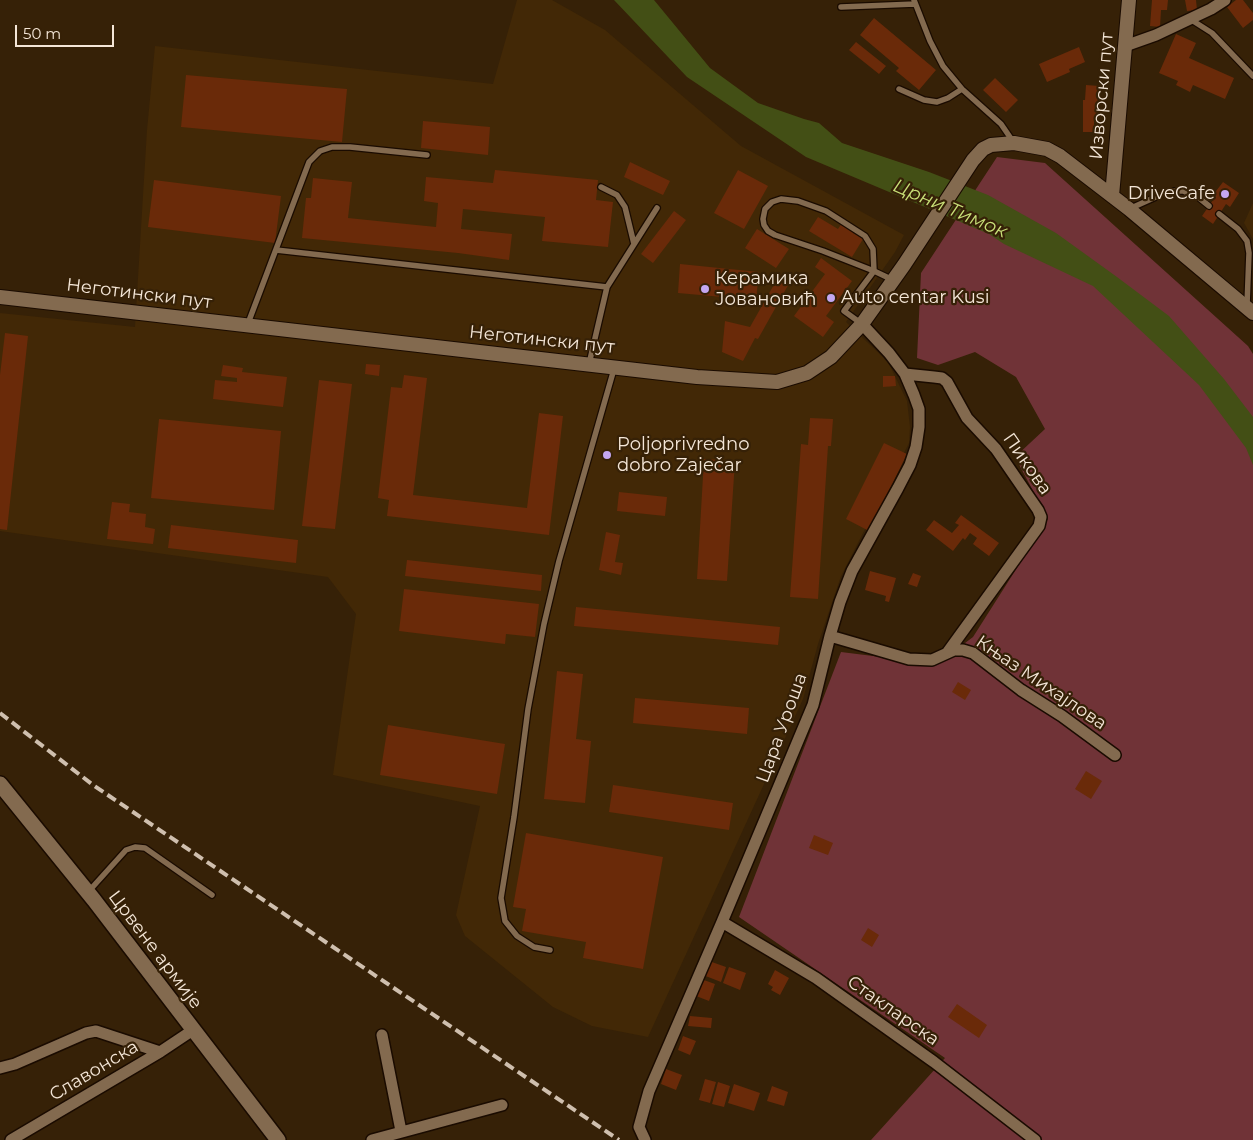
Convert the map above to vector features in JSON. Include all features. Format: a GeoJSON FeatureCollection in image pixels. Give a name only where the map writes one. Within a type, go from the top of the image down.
{"type":"FeatureCollection","features":[{"type":"Feature","properties":{"kind":"main road","name":"Црвене армије"},"geometry":{"type":"LineString","coordinates":[[0,784],[88,893],[278,1140]]}},
{"type":"Feature","properties":{"kind":"street","name":"Изворски пут"},"geometry":{"type":"LineString","coordinates":[[1112,196],[1129,0]]}},
{"type":"Feature","properties":{"kind":"street"},"geometry":{"type":"LineString","coordinates":[[1125,46],[1156,35],[1211,9],[1224,0]]}},
{"type":"Feature","properties":{"kind":"street","name":"Неготински пут"},"geometry":{"type":"LineString","coordinates":[[0,297],[697,377],[777,382],[807,373],[831,357],[862,324],[984,148],[992,145],[1014,143],[1047,149],[1060,156],[1129,209],[1250,310]]}},
{"type":"Feature","properties":{"kind":"street","name":"Цара Уроша"},"geometry":{"type":"LineString","coordinates":[[645,1140],[639,1127],[649,1091],[813,705],[830,636],[852,571],[910,465],[916,447],[919,409],[905,374],[889,353],[862,324]]}},
{"type":"Feature","properties":{"kind":"street","name":"Пикова"},"geometry":{"type":"LineString","coordinates":[[905,374],[942,378],[947,382],[963,413],[996,449],[1041,517],[1039,526],[947,653]]}},
{"type":"Feature","properties":{"kind":"street","name":"Књаз Михајлова"},"geometry":{"type":"LineString","coordinates":[[830,636],[909,659],[932,660],[954,650],[973,653],[1021,690],[1062,716],[1115,755]]}},
{"type":"Feature","properties":{"kind":"street","name":"Стакларска"},"geometry":{"type":"LineString","coordinates":[[722,922],[816,978],[934,1062],[1035,1140]]}},
{"type":"Feature","properties":{"kind":"street","name":"Славонска"},"geometry":{"type":"LineString","coordinates":[[11,1140],[160,1052],[193,1030]]}},
{"type":"Feature","properties":{"kind":"street"},"geometry":{"type":"LineString","coordinates":[[0,1068],[15,1064],[86,1033],[96,1031],[160,1052]]}},
{"type":"Feature","properties":{"kind":"street"},"geometry":{"type":"LineString","coordinates":[[382,1035],[400,1132]]}},
{"type":"Feature","properties":{"kind":"street"},"geometry":{"type":"LineString","coordinates":[[372,1140],[502,1105]]}},
{"type":"Feature","properties":{"kind":"lane"},"geometry":{"type":"LineString","coordinates":[[840,7],[914,2],[930,42],[943,66],[962,89],[1001,124],[1014,143]]}},
{"type":"Feature","properties":{"kind":"lane"},"geometry":{"type":"LineString","coordinates":[[1190,18],[1212,33],[1253,76]]}},
{"type":"Feature","properties":{"kind":"lane"},"geometry":{"type":"LineString","coordinates":[[899,89],[924,100],[937,102],[948,98],[962,89]]}},
{"type":"Feature","properties":{"kind":"lane"},"geometry":{"type":"LineString","coordinates":[[247,326],[309,162],[320,151],[332,147],[350,147],[427,155]]}},
{"type":"Feature","properties":{"kind":"lane"},"geometry":{"type":"LineString","coordinates":[[601,187],[617,195],[625,208],[634,244]]}},
{"type":"Feature","properties":{"kind":"lane"},"geometry":{"type":"LineString","coordinates":[[1129,209],[1169,191],[1183,190],[1198,197],[1209,206]]}},
{"type":"Feature","properties":{"kind":"lane"},"geometry":{"type":"LineString","coordinates":[[862,324],[844,311],[874,271],[873,249],[865,236],[826,211],[798,202],[781,199],[772,202],[765,209],[763,219],[768,231],[775,235],[822,251],[874,271],[894,280]]}},
{"type":"Feature","properties":{"kind":"lane"},"geometry":{"type":"LineString","coordinates":[[589,364],[607,286],[657,208]]}},
{"type":"Feature","properties":{"kind":"lane"},"geometry":{"type":"LineString","coordinates":[[1219,214],[1238,229],[1247,241],[1250,310]]}},
{"type":"Feature","properties":{"kind":"lane"},"geometry":{"type":"LineString","coordinates":[[276,250],[607,286]]}},
{"type":"Feature","properties":{"kind":"lane"},"geometry":{"type":"LineString","coordinates":[[550,950],[534,947],[518,936],[505,921],[501,898],[528,709],[544,624],[559,561],[615,367]]}},
{"type":"Feature","properties":{"kind":"lane"},"geometry":{"type":"LineString","coordinates":[[88,893],[126,850],[135,847],[145,848],[212,895]]}},
{"type":"Feature","properties":{"kind":"shaded area"},"geometry":{"type":"Polygon","coordinates":[[[517,0],[552,0],[605,30],[741,146],[904,235],[895,252],[846,322],[888,362],[907,401],[910,427],[909,443],[841,576],[818,644],[803,699],[648,1037],[592,1026],[553,1007],[465,936],[456,915],[480,806],[333,775],[356,614],[328,577],[0,531],[0,313],[135,327],[147,130],[155,46],[493,84],[517,0]]]}},
{"type":"Feature","properties":{"kind":"shaded area"},"geometry":{"type":"Polygon","coordinates":[[[997,157],[1045,163],[1248,346],[1253,354],[1253,1140],[871,1140],[945,1058],[739,917],[841,652],[937,664],[973,637],[1048,519],[1015,457],[1045,429],[1016,377],[975,352],[938,365],[917,358],[921,273],[997,157]]]}},
{"type":"Feature","properties":{"kind":"shaded area"},"geometry":{"type":"Polygon","coordinates":[[[1253,203],[1253,239],[1244,223],[1253,203]]]}},
{"type":"Feature","properties":{"kind":"water","name":"Црни Тимок"},"geometry":{"type":"Polygon","coordinates":[[[614,0],[654,0],[710,68],[758,103],[819,123],[842,143],[929,172],[988,195],[1056,233],[1117,277],[1169,316],[1224,379],[1253,417],[1253,465],[1246,448],[1199,385],[1093,286],[1004,244],[989,234],[806,157],[687,77],[614,0]]]}},
{"type":"Feature","properties":{"kind":"building"},"geometry":{"type":"Polygon","coordinates":[[[1152,0],[1168,0],[1167,10],[1161,10],[1160,27],[1150,26],[1152,0]]]}},
{"type":"Feature","properties":{"kind":"building"},"geometry":{"type":"Polygon","coordinates":[[[1185,0],[1196,0],[1197,10],[1187,11],[1185,0]]]}},
{"type":"Feature","properties":{"kind":"building"},"geometry":{"type":"Polygon","coordinates":[[[1236,0],[1243,0],[1253,13],[1253,20],[1243,28],[1227,7],[1236,0]]]}},
{"type":"Feature","properties":{"kind":"building"},"geometry":{"type":"Polygon","coordinates":[[[874,18],[936,70],[919,90],[896,71],[899,68],[860,35],[874,18]]]}},
{"type":"Feature","properties":{"kind":"building"},"geometry":{"type":"Polygon","coordinates":[[[1176,34],[1196,43],[1189,58],[1234,78],[1225,99],[1193,85],[1190,92],[1176,85],[1178,81],[1159,73],[1176,34]]]}},
{"type":"Feature","properties":{"kind":"building"},"geometry":{"type":"Polygon","coordinates":[[[856,42],[886,66],[879,74],[849,50],[856,42]]]}},
{"type":"Feature","properties":{"kind":"building"},"geometry":{"type":"Polygon","coordinates":[[[1079,47],[1085,62],[1069,69],[1070,72],[1047,82],[1039,64],[1079,47]]]}},
{"type":"Feature","properties":{"kind":"building"},"geometry":{"type":"Polygon","coordinates":[[[186,75],[347,89],[342,142],[181,127],[186,75]]]}},
{"type":"Feature","properties":{"kind":"building"},"geometry":{"type":"Polygon","coordinates":[[[995,78],[1018,100],[1006,112],[983,90],[995,78]]]}},
{"type":"Feature","properties":{"kind":"building"},"geometry":{"type":"Polygon","coordinates":[[[1086,85],[1099,86],[1098,117],[1094,117],[1094,132],[1083,132],[1083,100],[1085,100],[1086,85]]]}},
{"type":"Feature","properties":{"kind":"building"},"geometry":{"type":"Polygon","coordinates":[[[423,121],[490,127],[488,155],[421,148],[423,121]]]}},
{"type":"Feature","properties":{"kind":"building"},"geometry":{"type":"Polygon","coordinates":[[[630,162],[670,181],[663,195],[624,177],[630,162]]]}},
{"type":"Feature","properties":{"kind":"building"},"geometry":{"type":"Polygon","coordinates":[[[495,170],[598,180],[596,200],[613,202],[608,247],[542,241],[545,217],[463,209],[461,229],[512,234],[509,260],[458,253],[302,238],[306,198],[311,198],[313,178],[352,182],[348,218],[436,227],[438,203],[424,201],[426,177],[493,183],[495,170]]]}},
{"type":"Feature","properties":{"kind":"building"},"geometry":{"type":"Polygon","coordinates":[[[738,170],[768,186],[744,229],[714,213],[738,170]]]}},
{"type":"Feature","properties":{"kind":"building"},"geometry":{"type":"Polygon","coordinates":[[[154,180],[281,196],[275,243],[148,227],[154,180]]]}},
{"type":"Feature","properties":{"kind":"building"},"geometry":{"type":"Polygon","coordinates":[[[1223,182],[1239,193],[1230,207],[1226,204],[1213,224],[1202,216],[1215,197],[1213,195],[1223,182]]]}},
{"type":"Feature","properties":{"kind":"building"},"geometry":{"type":"Polygon","coordinates":[[[674,211],[686,220],[653,263],[641,254],[674,211]]]}},
{"type":"Feature","properties":{"kind":"building"},"geometry":{"type":"Polygon","coordinates":[[[818,217],[838,229],[842,223],[863,239],[852,257],[809,231],[818,217]]]}},
{"type":"Feature","properties":{"kind":"building"},"geometry":{"type":"Polygon","coordinates":[[[757,229],[789,249],[776,268],[745,248],[757,229]]]}},
{"type":"Feature","properties":{"kind":"building"},"geometry":{"type":"Polygon","coordinates":[[[821,258],[852,281],[826,316],[834,322],[823,337],[794,316],[825,274],[815,267],[821,258]]]}},
{"type":"Feature","properties":{"kind":"building"},"geometry":{"type":"Polygon","coordinates":[[[680,264],[759,272],[756,300],[678,293],[680,264]]]}},
{"type":"Feature","properties":{"kind":"building"},"geometry":{"type":"Polygon","coordinates":[[[780,274],[791,280],[758,339],[755,338],[743,361],[722,352],[725,321],[750,327],[780,274]]]}},
{"type":"Feature","properties":{"kind":"building"},"geometry":{"type":"Polygon","coordinates":[[[5,333],[28,336],[7,530],[0,529],[0,375],[5,333]]]}},
{"type":"Feature","properties":{"kind":"building"},"geometry":{"type":"Polygon","coordinates":[[[366,364],[380,365],[379,376],[365,374],[366,364]]]}},
{"type":"Feature","properties":{"kind":"building"},"geometry":{"type":"Polygon","coordinates":[[[223,365],[243,368],[242,372],[287,377],[283,407],[213,399],[215,380],[237,382],[237,378],[221,376],[223,365]]]}},
{"type":"Feature","properties":{"kind":"building"},"geometry":{"type":"Polygon","coordinates":[[[404,375],[427,378],[413,495],[527,508],[539,413],[563,416],[549,535],[387,516],[389,500],[378,498],[391,387],[402,388],[404,375]]]}},
{"type":"Feature","properties":{"kind":"building"},"geometry":{"type":"Polygon","coordinates":[[[883,376],[895,376],[896,386],[883,387],[883,376]]]}},
{"type":"Feature","properties":{"kind":"building"},"geometry":{"type":"Polygon","coordinates":[[[319,380],[352,384],[335,529],[302,526],[319,380]]]}},
{"type":"Feature","properties":{"kind":"building"},"geometry":{"type":"Polygon","coordinates":[[[810,418],[833,419],[831,446],[828,446],[818,599],[790,597],[801,444],[808,445],[810,418]]]}},
{"type":"Feature","properties":{"kind":"building"},"geometry":{"type":"Polygon","coordinates":[[[159,419],[281,431],[274,510],[151,498],[159,419]]]}},
{"type":"Feature","properties":{"kind":"building"},"geometry":{"type":"Polygon","coordinates":[[[884,443],[907,454],[869,531],[846,519],[884,443]]]}},
{"type":"Feature","properties":{"kind":"building"},"geometry":{"type":"Polygon","coordinates":[[[704,459],[735,461],[727,581],[697,579],[704,459]]]}},
{"type":"Feature","properties":{"kind":"building"},"geometry":{"type":"Polygon","coordinates":[[[619,492],[667,497],[665,516],[617,511],[619,492]]]}},
{"type":"Feature","properties":{"kind":"building"},"geometry":{"type":"Polygon","coordinates":[[[112,502],[130,504],[129,512],[146,514],[145,527],[155,529],[153,544],[107,539],[112,502]]]}},
{"type":"Feature","properties":{"kind":"building"},"geometry":{"type":"Polygon","coordinates":[[[961,515],[999,543],[989,556],[973,544],[977,538],[970,533],[965,540],[963,538],[953,551],[926,530],[934,520],[952,533],[959,525],[955,523],[961,515]]]}},
{"type":"Feature","properties":{"kind":"building"},"geometry":{"type":"Polygon","coordinates":[[[171,525],[298,540],[296,563],[168,548],[171,525]]]}},
{"type":"Feature","properties":{"kind":"building"},"geometry":{"type":"Polygon","coordinates":[[[606,532],[620,535],[615,562],[623,563],[621,575],[599,570],[606,532]]]}},
{"type":"Feature","properties":{"kind":"building"},"geometry":{"type":"Polygon","coordinates":[[[407,560],[542,575],[541,591],[405,576],[407,560]]]}},
{"type":"Feature","properties":{"kind":"building"},"geometry":{"type":"Polygon","coordinates":[[[870,571],[896,578],[889,602],[885,601],[886,596],[865,590],[870,571]]]}},
{"type":"Feature","properties":{"kind":"building"},"geometry":{"type":"Polygon","coordinates":[[[913,573],[921,576],[917,587],[908,584],[913,573]]]}},
{"type":"Feature","properties":{"kind":"building"},"geometry":{"type":"Polygon","coordinates":[[[404,589],[539,604],[535,637],[506,634],[505,644],[399,631],[404,589]]]}},
{"type":"Feature","properties":{"kind":"building"},"geometry":{"type":"Polygon","coordinates":[[[576,607],[780,627],[778,645],[574,626],[576,607]]]}},
{"type":"Feature","properties":{"kind":"building"},"geometry":{"type":"Polygon","coordinates":[[[557,671],[583,674],[576,739],[591,741],[585,803],[544,799],[557,671]]]}},
{"type":"Feature","properties":{"kind":"building"},"geometry":{"type":"Polygon","coordinates":[[[958,682],[971,690],[965,700],[952,692],[958,682]]]}},
{"type":"Feature","properties":{"kind":"building"},"geometry":{"type":"Polygon","coordinates":[[[635,698],[749,708],[747,734],[633,723],[635,698]]]}},
{"type":"Feature","properties":{"kind":"building"},"geometry":{"type":"Polygon","coordinates":[[[388,725],[505,744],[497,794],[380,775],[388,725]]]}},
{"type":"Feature","properties":{"kind":"building"},"geometry":{"type":"Polygon","coordinates":[[[1086,771],[1102,781],[1091,799],[1075,789],[1086,771]]]}},
{"type":"Feature","properties":{"kind":"building"},"geometry":{"type":"Polygon","coordinates":[[[613,785],[733,803],[729,830],[609,812],[613,785]]]}},
{"type":"Feature","properties":{"kind":"building"},"geometry":{"type":"Polygon","coordinates":[[[526,833],[663,857],[643,969],[583,958],[586,942],[522,931],[526,909],[513,907],[526,833]]]}},
{"type":"Feature","properties":{"kind":"building"},"geometry":{"type":"Polygon","coordinates":[[[814,835],[833,843],[828,855],[809,848],[814,835]]]}},
{"type":"Feature","properties":{"kind":"building"},"geometry":{"type":"Polygon","coordinates":[[[868,928],[879,935],[872,947],[861,940],[868,928]]]}},
{"type":"Feature","properties":{"kind":"building"},"geometry":{"type":"Polygon","coordinates":[[[709,961],[726,967],[721,982],[703,975],[709,961]]]}},
{"type":"Feature","properties":{"kind":"building"},"geometry":{"type":"Polygon","coordinates":[[[729,967],[746,973],[740,990],[723,983],[729,967]]]}},
{"type":"Feature","properties":{"kind":"building"},"geometry":{"type":"Polygon","coordinates":[[[775,970],[789,978],[780,995],[771,990],[773,987],[768,984],[775,970]]]}},
{"type":"Feature","properties":{"kind":"building"},"geometry":{"type":"Polygon","coordinates":[[[701,979],[715,984],[709,1001],[696,996],[701,979]]]}},
{"type":"Feature","properties":{"kind":"building"},"geometry":{"type":"Polygon","coordinates":[[[957,1004],[987,1025],[979,1038],[948,1017],[957,1004]]]}},
{"type":"Feature","properties":{"kind":"building"},"geometry":{"type":"Polygon","coordinates":[[[690,1016],[712,1018],[711,1028],[688,1026],[690,1016]]]}},
{"type":"Feature","properties":{"kind":"building"},"geometry":{"type":"Polygon","coordinates":[[[683,1036],[696,1041],[690,1055],[678,1050],[683,1036]]]}},
{"type":"Feature","properties":{"kind":"building"},"geometry":{"type":"Polygon","coordinates":[[[666,1069],[682,1075],[676,1090],[661,1084],[666,1069]]]}},
{"type":"Feature","properties":{"kind":"building"},"geometry":{"type":"Polygon","coordinates":[[[705,1079],[716,1082],[710,1103],[699,1100],[705,1079]]]}},
{"type":"Feature","properties":{"kind":"building"},"geometry":{"type":"Polygon","coordinates":[[[718,1082],[730,1086],[724,1107],[712,1104],[718,1082]]]}},
{"type":"Feature","properties":{"kind":"building"},"geometry":{"type":"Polygon","coordinates":[[[734,1084],[760,1093],[754,1111],[728,1103],[734,1084]]]}},
{"type":"Feature","properties":{"kind":"building"},"geometry":{"type":"Polygon","coordinates":[[[772,1086],[788,1092],[784,1106],[767,1101],[772,1086]]]}},
{"type":"Feature","properties":{"kind":"railway"},"geometry":{"type":"LineString","coordinates":[[0,713],[93,785],[619,1140]]}},
{"type":"Feature","properties":{"kind":"place","name":"DriveCafe"},"geometry":{"type":"Point","coordinates":[1225,194]}},
{"type":"Feature","properties":{"kind":"place","name":"Керамика Јовановић"},"geometry":{"type":"Point","coordinates":[705,289]}},
{"type":"Feature","properties":{"kind":"place","name":"Auto centar Kusi"},"geometry":{"type":"Point","coordinates":[831,298]}},
{"type":"Feature","properties":{"kind":"place","name":"Poljoprivredno dobro Zaječar"},"geometry":{"type":"Point","coordinates":[607,455]}}]}
